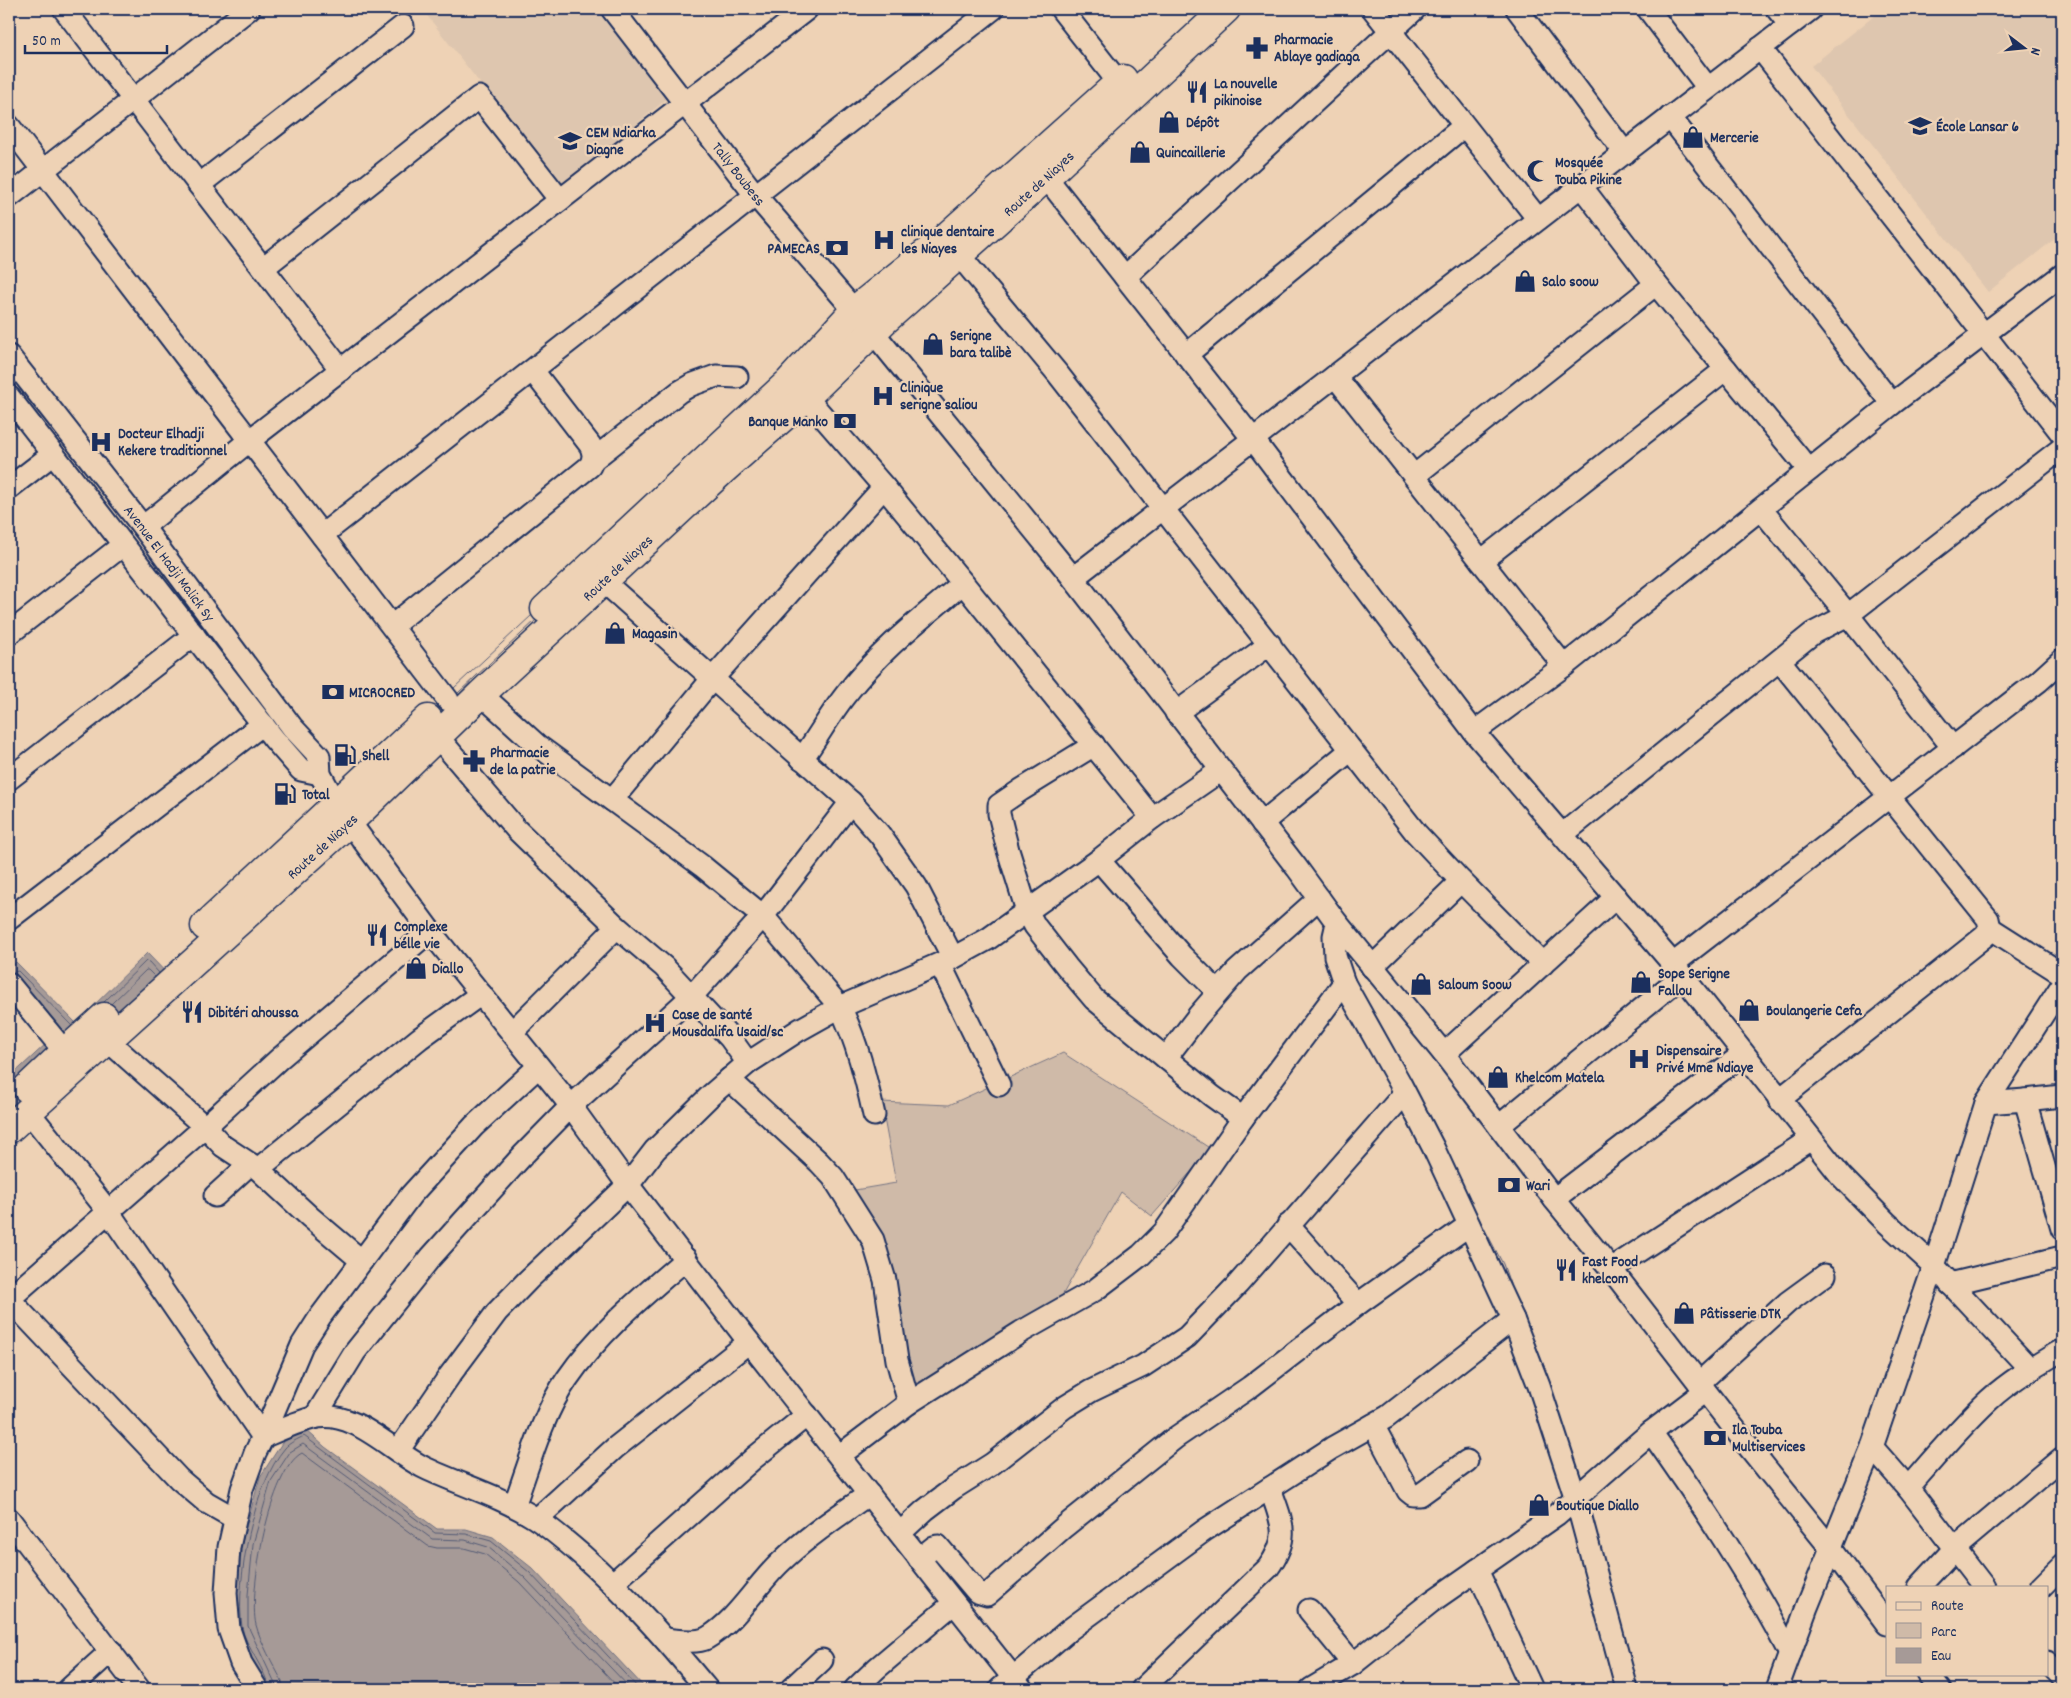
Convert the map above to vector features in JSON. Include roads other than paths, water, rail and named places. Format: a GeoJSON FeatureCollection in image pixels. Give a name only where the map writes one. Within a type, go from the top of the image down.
{"type":"FeatureCollection","features":[{"type":"Feature","properties":{"kind":"main road","name":"Route de Niayes"},"geometry":{"type":"LineString","coordinates":[[19,1108],[107,1040],[343,813],[448,700],[789,382],[855,310],[945,238],[1199,9]]}},
{"type":"Feature","properties":{"kind":"main road","name":"Route de Niayes"},"geometry":{"type":"LineString","coordinates":[[9,1129],[19,1108],[65,1052],[343,813],[437,736],[603,581],[806,397],[873,332],[1046,177],[1226,9]]}},
{"type":"Feature","properties":{"kind":"street"},"geometry":{"type":"LineString","coordinates":[[64,9],[341,370]]}},
{"type":"Feature","properties":{"kind":"street"},"geometry":{"type":"LineString","coordinates":[[9,196],[249,9]]}},
{"type":"Feature","properties":{"kind":"street"},"geometry":{"type":"LineString","coordinates":[[142,526],[250,440],[807,9]]}},
{"type":"Feature","properties":{"kind":"street"},"geometry":{"type":"LineString","coordinates":[[322,535],[993,9]]}},
{"type":"Feature","properties":{"kind":"street"},"geometry":{"type":"LineString","coordinates":[[1061,9],[1119,83]]}},
{"type":"Feature","properties":{"kind":"street"},"geometry":{"type":"LineString","coordinates":[[1372,9],[1538,220]]}},
{"type":"Feature","properties":{"kind":"street"},"geometry":{"type":"LineString","coordinates":[[1125,277],[1415,9]]}},
{"type":"Feature","properties":{"kind":"street"},"geometry":{"type":"LineString","coordinates":[[1517,9],[1625,152]]}},
{"type":"Feature","properties":{"kind":"street"},"geometry":{"type":"LineString","coordinates":[[1648,9],[1708,88]]}},
{"type":"Feature","properties":{"kind":"street"},"geometry":{"type":"LineString","coordinates":[[1073,578],[1760,48],[1784,17],[1811,9]]}},
{"type":"Feature","properties":{"kind":"street","name":"Tally Boubess"},"geometry":{"type":"LineString","coordinates":[[618,11],[756,196],[855,310],[1073,578],[1337,923],[1444,1054],[1554,1199],[1832,1550],[1886,1622]]}},
{"type":"Feature","properties":{"kind":"street"},"geometry":{"type":"LineString","coordinates":[[199,184],[403,26]]}},
{"type":"Feature","properties":{"kind":"street"},"geometry":{"type":"LineString","coordinates":[[1760,48],[1986,334],[2062,434]]}},
{"type":"Feature","properties":{"kind":"street"},"geometry":{"type":"LineString","coordinates":[[263,268],[480,97],[560,200]]}},
{"type":"Feature","properties":{"kind":"street"},"geometry":{"type":"LineString","coordinates":[[1670,117],[1892,404]]}},
{"type":"Feature","properties":{"kind":"street"},"geometry":{"type":"LineString","coordinates":[[9,126],[448,700]]}},
{"type":"Feature","properties":{"kind":"street"},"geometry":{"type":"LineString","coordinates":[[1186,355],[1464,126]]}},
{"type":"Feature","properties":{"kind":"street"},"geometry":{"type":"LineString","coordinates":[[1046,177],[1252,439],[1474,732],[1678,970],[1841,1176],[1934,1266],[2030,1369]]}},
{"type":"Feature","properties":{"kind":"street"},"geometry":{"type":"LineString","coordinates":[[1581,186],[1656,284],[1809,470]]}},
{"type":"Feature","properties":{"kind":"street"},"geometry":{"type":"LineString","coordinates":[[959,255],[1058,374],[1164,508],[1416,833],[1543,964]]}},
{"type":"Feature","properties":{"kind":"street"},"geometry":{"type":"LineString","coordinates":[[1474,732],[1564,666],[1892,404],[2062,275]]}},
{"type":"Feature","properties":{"kind":"street"},"geometry":{"type":"LineString","coordinates":[[1414,476],[1656,284]]}},
{"type":"Feature","properties":{"kind":"street","name":"Avenue El Hadji Malick Sy"},"geometry":{"type":"LineString","coordinates":[[9,356],[142,526],[292,727],[319,756],[320,774],[343,813],[430,931],[571,1106],[628,1185],[954,1603],[1011,1686]]}},
{"type":"Feature","properties":{"kind":"street"},"geometry":{"type":"LineString","coordinates":[[1481,561],[1726,369]]}},
{"type":"Feature","properties":{"kind":"street"},"geometry":{"type":"LineString","coordinates":[[533,371],[590,445],[594,452],[594,459]]}},
{"type":"Feature","properties":{"kind":"street"},"geometry":{"type":"LineString","coordinates":[[392,626],[590,466],[594,459],[679,392],[716,376],[737,377]]}},
{"type":"Feature","properties":{"kind":"street"},"geometry":{"type":"LineString","coordinates":[[1335,376],[1564,666]]}},
{"type":"Feature","properties":{"kind":"street","name":"Avenue El Hadji Malick Sy"},"geometry":{"type":"LineString","coordinates":[[9,397],[300,770],[320,774]]}},
{"type":"Feature","properties":{"kind":"street"},"geometry":{"type":"LineString","coordinates":[[806,397],[964,583],[1152,818]]}},
{"type":"Feature","properties":{"kind":"street"},"geometry":{"type":"LineString","coordinates":[[1563,834],[1698,724],[1814,634],[1848,615],[2062,448]]}},
{"type":"Feature","properties":{"kind":"street"},"geometry":{"type":"LineString","coordinates":[[9,488],[53,454]]}},
{"type":"Feature","properties":{"kind":"street"},"geometry":{"type":"LineString","coordinates":[[612,800],[713,678],[884,487]]}},
{"type":"Feature","properties":{"kind":"street"},"geometry":{"type":"LineString","coordinates":[[1761,509],[1953,748]]}},
{"type":"Feature","properties":{"kind":"street"},"geometry":{"type":"LineString","coordinates":[[9,634],[123,545]]}},
{"type":"Feature","properties":{"kind":"street"},"geometry":{"type":"LineString","coordinates":[[603,581],[851,802],[885,842],[916,886],[999,1085]]}},
{"type":"Feature","properties":{"kind":"street"},"geometry":{"type":"LineString","coordinates":[[802,759],[846,693],[859,678],[901,635],[964,583]]}},
{"type":"Feature","properties":{"kind":"street"},"geometry":{"type":"LineString","coordinates":[[9,779],[194,634]]}},
{"type":"Feature","properties":{"kind":"street"},"geometry":{"type":"LineString","coordinates":[[1176,712],[1270,644]]}},
{"type":"Feature","properties":{"kind":"street"},"geometry":{"type":"LineString","coordinates":[[1499,1126],[1678,970],[1891,796],[2039,682],[2062,660]]}},
{"type":"Feature","properties":{"kind":"street"},"geometry":{"type":"LineString","coordinates":[[1779,1100],[1985,936],[1990,928],[1988,919],[1954,879],[1891,796],[1780,661]]}},
{"type":"Feature","properties":{"kind":"street"},"geometry":{"type":"LineString","coordinates":[[481,694],[537,745],[702,866],[762,916],[840,1007],[857,1050],[874,1115]]}},
{"type":"Feature","properties":{"kind":"street"},"geometry":{"type":"LineString","coordinates":[[9,919],[263,724]]}},
{"type":"Feature","properties":{"kind":"street"},"geometry":{"type":"LineString","coordinates":[[437,736],[516,829],[617,927],[664,967],[730,1038],[748,1063]]}},
{"type":"Feature","properties":{"kind":"street"},"geometry":{"type":"LineString","coordinates":[[1094,745],[1000,805],[1000,814],[1008,850],[1027,911],[1044,936],[1090,994],[1166,1058],[1243,1118]]}},
{"type":"Feature","properties":{"kind":"street"},"geometry":{"type":"LineString","coordinates":[[1262,823],[1351,750]]}},
{"type":"Feature","properties":{"kind":"street"},"geometry":{"type":"LineString","coordinates":[[398,1450],[450,1374],[497,1312],[628,1185],[655,1150],[711,1095],[748,1063],[799,1030],[840,1007],[946,961],[988,939],[1099,860],[1152,818],[1220,771]]}},
{"type":"Feature","properties":{"kind":"street"},"geometry":{"type":"LineString","coordinates":[[315,1417],[355,1352],[431,1258],[524,1154],[571,1106],[692,996],[762,916],[851,802]]}},
{"type":"Feature","properties":{"kind":"street"},"geometry":{"type":"LineString","coordinates":[[1099,860],[1182,956],[1218,992]]}},
{"type":"Feature","properties":{"kind":"street"},"geometry":{"type":"LineString","coordinates":[[1372,967],[1461,881]]}},
{"type":"Feature","properties":{"kind":"street"},"geometry":{"type":"LineString","coordinates":[[1166,1058],[1218,992],[1262,947],[1319,898]]}},
{"type":"Feature","properties":{"kind":"street"},"geometry":{"type":"LineString","coordinates":[[1444,1054],[1616,898]]}},
{"type":"Feature","properties":{"kind":"street"},"geometry":{"type":"LineString","coordinates":[[1337,923],[1334,936],[1335,956],[1344,983],[1400,1083],[1470,1225],[1513,1319],[1539,1386],[1576,1499],[1627,1689]]}},
{"type":"Feature","properties":{"kind":"street"},"geometry":{"type":"LineString","coordinates":[[512,1032],[617,927]]}},
{"type":"Feature","properties":{"kind":"street"},"geometry":{"type":"LineString","coordinates":[[1990,928],[2062,974]]}},
{"type":"Feature","properties":{"kind":"street"},"geometry":{"type":"LineString","coordinates":[[234,1518],[206,1502],[179,1479],[9,1299],[315,1028],[430,931]]}},
{"type":"Feature","properties":{"kind":"street"},"geometry":{"type":"LineString","coordinates":[[839,1456],[909,1402],[1021,1332],[1094,1290],[1141,1255],[1164,1232],[1243,1118],[1344,983]]}},
{"type":"Feature","properties":{"kind":"street"},"geometry":{"type":"LineString","coordinates":[[9,984],[65,1052]]}},
{"type":"Feature","properties":{"kind":"street"},"geometry":{"type":"LineString","coordinates":[[1777,1689],[1807,1607],[1832,1550],[1872,1446],[1934,1266],[1986,1103],[2062,985]]}},
{"type":"Feature","properties":{"kind":"street"},"geometry":{"type":"LineString","coordinates":[[215,1196],[420,1038],[481,994]]}},
{"type":"Feature","properties":{"kind":"street"},"geometry":{"type":"LineString","coordinates":[[107,1040],[232,1153],[254,1166],[362,1261]]}},
{"type":"Feature","properties":{"kind":"street"},"geometry":{"type":"LineString","coordinates":[[1554,1199],[1743,1054]]}},
{"type":"Feature","properties":{"kind":"street"},"geometry":{"type":"LineString","coordinates":[[256,1689],[241,1663],[229,1629],[226,1593],[227,1568],[234,1518],[254,1453],[263,1437],[302,1345],[320,1317],[411,1195],[474,1126],[538,1066]]}},
{"type":"Feature","properties":{"kind":"street"},"geometry":{"type":"LineString","coordinates":[[729,1079],[833,1177],[873,1240],[885,1280],[897,1360],[909,1402]]}},
{"type":"Feature","properties":{"kind":"street"},"geometry":{"type":"LineString","coordinates":[[900,1533],[925,1510],[1015,1448],[1065,1407],[1091,1391],[1143,1366],[1187,1337],[1238,1284],[1404,1094]]}},
{"type":"Feature","properties":{"kind":"street"},"geometry":{"type":"LineString","coordinates":[[1986,1103],[2062,1096]]}},
{"type":"Feature","properties":{"kind":"street"},"geometry":{"type":"LineString","coordinates":[[2025,1100],[2054,1177],[2062,1229]]}},
{"type":"Feature","properties":{"kind":"street"},"geometry":{"type":"LineString","coordinates":[[19,1108],[108,1211],[263,1437]]}},
{"type":"Feature","properties":{"kind":"street"},"geometry":{"type":"LineString","coordinates":[[1611,1269],[1811,1140]]}},
{"type":"Feature","properties":{"kind":"street"},"geometry":{"type":"LineString","coordinates":[[1288,1225],[1358,1304]]}},
{"type":"Feature","properties":{"kind":"street"},"geometry":{"type":"LineString","coordinates":[[920,1559],[934,1547],[938,1546],[977,1592],[987,1595],[1057,1532],[1175,1438],[1250,1387],[1358,1304],[1470,1225]]}},
{"type":"Feature","properties":{"kind":"street"},"geometry":{"type":"LineString","coordinates":[[1950,1284],[2062,1257]]}},
{"type":"Feature","properties":{"kind":"street"},"geometry":{"type":"LineString","coordinates":[[514,1506],[548,1416],[566,1380],[609,1330],[639,1300],[686,1259]]}},
{"type":"Feature","properties":{"kind":"street"},"geometry":{"type":"LineString","coordinates":[[1311,1689],[1352,1664],[1432,1602],[1576,1499],[1702,1387],[1788,1302],[1825,1275]]}},
{"type":"Feature","properties":{"kind":"street"},"geometry":{"type":"LineString","coordinates":[[1011,1686],[1069,1630],[1157,1565],[1205,1530],[1270,1488],[1387,1417],[1513,1319]]}},
{"type":"Feature","properties":{"kind":"street"},"geometry":{"type":"LineString","coordinates":[[537,1519],[615,1448],[749,1342]]}},
{"type":"Feature","properties":{"kind":"street"},"geometry":{"type":"LineString","coordinates":[[1908,1488],[1983,1406],[2030,1369],[2062,1350]]}},
{"type":"Feature","properties":{"kind":"street"},"geometry":{"type":"LineString","coordinates":[[613,1583],[754,1458],[807,1415]]}},
{"type":"Feature","properties":{"kind":"street"},"geometry":{"type":"LineString","coordinates":[[263,1437],[315,1417],[338,1419],[360,1426],[424,1468],[470,1486],[537,1519],[613,1583],[665,1639],[707,1689]]}},
{"type":"Feature","properties":{"kind":"street"},"geometry":{"type":"LineString","coordinates":[[1373,1425],[1408,1491],[1413,1495],[1420,1495],[1467,1461]]}},
{"type":"Feature","properties":{"kind":"street"},"geometry":{"type":"LineString","coordinates":[[1651,1432],[1723,1537],[1766,1608],[1790,1654]]}},
{"type":"Feature","properties":{"kind":"street"},"geometry":{"type":"LineString","coordinates":[[1872,1446],[1908,1488],[1983,1586]]}},
{"type":"Feature","properties":{"kind":"street"},"geometry":{"type":"LineString","coordinates":[[1920,1586],[1955,1548],[2062,1458]]}},
{"type":"Feature","properties":{"kind":"street"},"geometry":{"type":"LineString","coordinates":[[1142,1689],[1268,1568],[1279,1553],[1283,1538],[1281,1519],[1270,1488]]}},
{"type":"Feature","properties":{"kind":"street"},"geometry":{"type":"LineString","coordinates":[[665,1639],[691,1641],[705,1639],[732,1617],[784,1558],[869,1494]]}},
{"type":"Feature","properties":{"kind":"street"},"geometry":{"type":"LineString","coordinates":[[9,1519],[139,1689]]}},
{"type":"Feature","properties":{"kind":"street"},"geometry":{"type":"LineString","coordinates":[[2042,1586],[2062,1566]]}},
{"type":"Feature","properties":{"kind":"street"},"geometry":{"type":"LineString","coordinates":[[1477,1570],[1529,1688]]}},
{"type":"Feature","properties":{"kind":"street"},"geometry":{"type":"LineString","coordinates":[[855,1689],[954,1603]]}},
{"type":"Feature","properties":{"kind":"street"},"geometry":{"type":"LineString","coordinates":[[1310,1610],[1352,1664]]}},
{"type":"Feature","properties":{"kind":"street"},"geometry":{"type":"LineString","coordinates":[[69,1689],[111,1651]]}},
{"type":"Feature","properties":{"kind":"street"},"geometry":{"type":"LineString","coordinates":[[791,1689],[822,1660]]}},
{"type":"Feature","properties":{"kind":"street"},"geometry":{"type":"LineString","coordinates":[[2048,1663],[2062,1678]]}},
{"type":"Feature","properties":{"kind":"water"},"geometry":{"type":"Polygon","coordinates":[[[147,953],[177,984],[9,1119],[9,1078],[47,1043],[9,988],[9,970],[16,962],[76,1023],[147,953]]]}},
{"type":"Feature","properties":{"kind":"water"},"geometry":{"type":"Polygon","coordinates":[[[305,1429],[325,1447],[437,1529],[466,1529],[493,1537],[532,1568],[646,1689],[266,1689],[237,1629],[237,1595],[242,1542],[260,1477],[282,1443],[305,1429]]]}},
{"type":"Feature","properties":{"kind":"place","name":"Pharmacie Ablaye gadiaga"},"geometry":{"type":"Point","coordinates":[1257,48]}},
{"type":"Feature","properties":{"kind":"place","name":"La nouvelle pikinoise"},"geometry":{"type":"Point","coordinates":[1197,92]}},
{"type":"Feature","properties":{"kind":"place","name":"Dépôt"},"geometry":{"type":"Point","coordinates":[1169,122]}},
{"type":"Feature","properties":{"kind":"place","name":"École Lansar 6"},"geometry":{"type":"Point","coordinates":[1920,126]}},
{"type":"Feature","properties":{"kind":"place","name":"Mercerie"},"geometry":{"type":"Point","coordinates":[1693,137]}},
{"type":"Feature","properties":{"kind":"place","name":"CEM Ndiarka Diagne"},"geometry":{"type":"Point","coordinates":[570,141]}},
{"type":"Feature","properties":{"kind":"place","name":"Quincaillerie"},"geometry":{"type":"Point","coordinates":[1140,152]}},
{"type":"Feature","properties":{"kind":"place","name":"Mosquée Touba Pikine"},"geometry":{"type":"Point","coordinates":[1538,171]}},
{"type":"Feature","properties":{"kind":"place","name":"clinique dentaire les Niayes"},"geometry":{"type":"Point","coordinates":[884,240]}},
{"type":"Feature","properties":{"kind":"place","name":"PAMECAS"},"geometry":{"type":"Point","coordinates":[837,248]}},
{"type":"Feature","properties":{"kind":"place","name":"Salo soow"},"geometry":{"type":"Point","coordinates":[1525,281]}},
{"type":"Feature","properties":{"kind":"place","name":"Serigne bara talibè"},"geometry":{"type":"Point","coordinates":[933,344]}},
{"type":"Feature","properties":{"kind":"place","name":"Clinique serigne saliou"},"geometry":{"type":"Point","coordinates":[883,396]}},
{"type":"Feature","properties":{"kind":"place","name":"Banque Manko"},"geometry":{"type":"Point","coordinates":[845,421]}},
{"type":"Feature","properties":{"kind":"place","name":"Docteur Elhadji Kekere traditionnel"},"geometry":{"type":"Point","coordinates":[101,442]}},
{"type":"Feature","properties":{"kind":"place","name":"Magasin"},"geometry":{"type":"Point","coordinates":[615,633]}},
{"type":"Feature","properties":{"kind":"place","name":"MICROCRED"},"geometry":{"type":"Point","coordinates":[333,692]}},
{"type":"Feature","properties":{"kind":"place","name":"Shell"},"geometry":{"type":"Point","coordinates":[345,755]}},
{"type":"Feature","properties":{"kind":"place","name":"Pharmacie de la patrie"},"geometry":{"type":"Point","coordinates":[474,761]}},
{"type":"Feature","properties":{"kind":"place","name":"Total"},"geometry":{"type":"Point","coordinates":[285,794]}},
{"type":"Feature","properties":{"kind":"place","name":"Complexe bélle vie"},"geometry":{"type":"Point","coordinates":[377,935]}},
{"type":"Feature","properties":{"kind":"place","name":"Diallo"},"geometry":{"type":"Point","coordinates":[416,968]}},
{"type":"Feature","properties":{"kind":"place","name":"Sope Serigne Fallou"},"geometry":{"type":"Point","coordinates":[1641,982]}},
{"type":"Feature","properties":{"kind":"place","name":"Saloum Soow"},"geometry":{"type":"Point","coordinates":[1421,984]}},
{"type":"Feature","properties":{"kind":"place","name":"Boulangerie Cefa"},"geometry":{"type":"Point","coordinates":[1749,1010]}},
{"type":"Feature","properties":{"kind":"place","name":"Dibitéri ahoussa"},"geometry":{"type":"Point","coordinates":[192,1012]}},
{"type":"Feature","properties":{"kind":"place","name":"Case de santé Mousdalifa Usaid/sc"},"geometry":{"type":"Point","coordinates":[655,1023]}},
{"type":"Feature","properties":{"kind":"place","name":"Dispensaire Privé Mme Ndiaye"},"geometry":{"type":"Point","coordinates":[1639,1059]}},
{"type":"Feature","properties":{"kind":"place","name":"Khelcom Matela"},"geometry":{"type":"Point","coordinates":[1498,1077]}},
{"type":"Feature","properties":{"kind":"place","name":"Wari"},"geometry":{"type":"Point","coordinates":[1509,1185]}},
{"type":"Feature","properties":{"kind":"place","name":"Fast Food khelcom"},"geometry":{"type":"Point","coordinates":[1566,1270]}},
{"type":"Feature","properties":{"kind":"place","name":"Pâtisserie DTK"},"geometry":{"type":"Point","coordinates":[1684,1313]}},
{"type":"Feature","properties":{"kind":"place","name":"Ila Touba Multiservices"},"geometry":{"type":"Point","coordinates":[1715,1438]}},
{"type":"Feature","properties":{"kind":"place","name":"Boutique Diallo"},"geometry":{"type":"Point","coordinates":[1539,1505]}}]}
